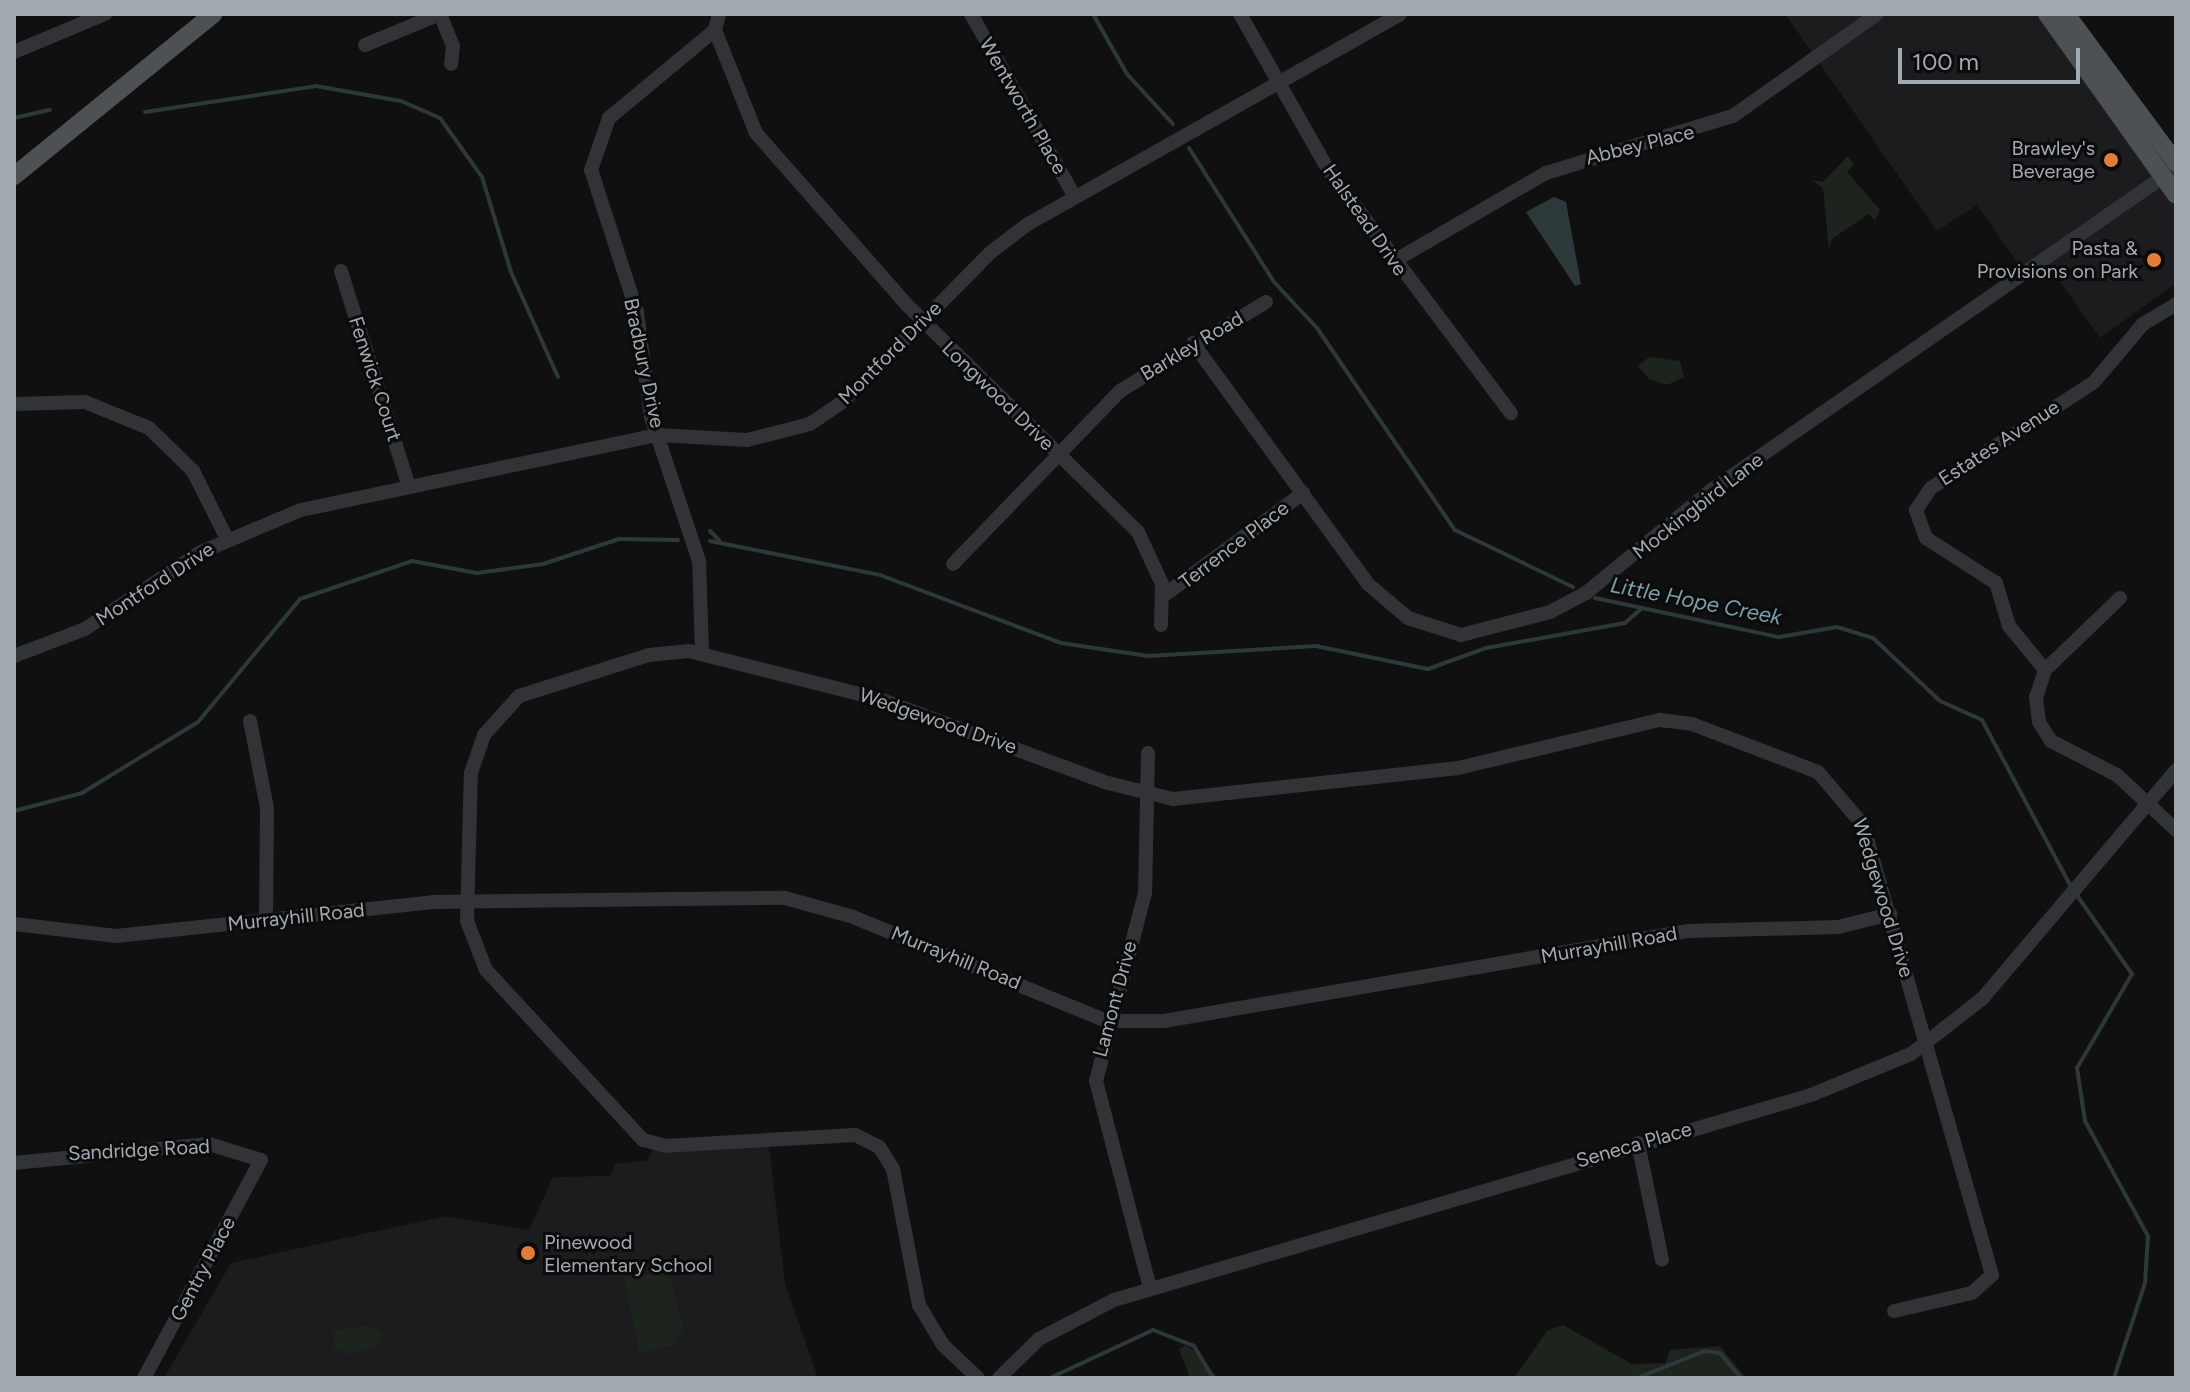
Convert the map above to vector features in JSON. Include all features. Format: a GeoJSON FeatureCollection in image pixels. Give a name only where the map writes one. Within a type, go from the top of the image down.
{"type":"FeatureCollection","features":[{"type":"Feature","properties":{"kind":"main road"},"geometry":{"type":"LineString","coordinates":[[14,176],[213,14]]}},
{"type":"Feature","properties":{"kind":"main road"},"geometry":{"type":"LineString","coordinates":[[2047,14],[2172,169]]}},
{"type":"Feature","properties":{"kind":"main road"},"geometry":{"type":"LineString","coordinates":[[2066,14],[2172,169],[2176,195]]}},
{"type":"Feature","properties":{"kind":"street"},"geometry":{"type":"LineString","coordinates":[[14,52],[105,14]]}},
{"type":"Feature","properties":{"kind":"street"},"geometry":{"type":"LineString","coordinates":[[365,45],[440,14],[451,64]]}},
{"type":"Feature","properties":{"kind":"street"},"geometry":{"type":"LineString","coordinates":[[715,30],[719,14]]}},
{"type":"Feature","properties":{"kind":"street","name":"Wentworth Place"},"geometry":{"type":"LineString","coordinates":[[971,14],[1075,197]]}},
{"type":"Feature","properties":{"kind":"street","name":"Halstead Drive"},"geometry":{"type":"LineString","coordinates":[[1240,14],[1279,83],[1394,261],[1511,413]]}},
{"type":"Feature","properties":{"kind":"street","name":"Montford Drive"},"geometry":{"type":"LineString","coordinates":[[14,656],[85,629],[227,539],[301,510],[658,435],[747,440],[810,424],[844,401],[991,252],[1075,197],[1400,14]]}},
{"type":"Feature","properties":{"kind":"street","name":"Abbey Place"},"geometry":{"type":"LineString","coordinates":[[1394,261],[1546,173],[1733,116],[1877,14]]}},
{"type":"Feature","properties":{"kind":"street","name":"Longwood Drive"},"geometry":{"type":"LineString","coordinates":[[715,30],[763,143],[922,321],[1138,532],[1163,596],[1161,625]]}},
{"type":"Feature","properties":{"kind":"street","name":"Bradbury Drive"},"geometry":{"type":"LineString","coordinates":[[702,654],[699,561],[658,435],[637,312],[597,199],[592,160],[620,106],[715,30]]}},
{"type":"Feature","properties":{"kind":"street","name":"Mockingbird Lane"},"geometry":{"type":"LineString","coordinates":[[1193,343],[1368,584],[1434,631],[1461,635],[1550,612],[1599,584],[1710,491],[2172,169]]}},
{"type":"Feature","properties":{"kind":"street","name":"Fenwick Court"},"geometry":{"type":"LineString","coordinates":[[341,271],[409,487]]}},
{"type":"Feature","properties":{"kind":"street","name":"Barkley Road"},"geometry":{"type":"LineString","coordinates":[[953,564],[1120,391],[1193,343],[1266,302]]}},
{"type":"Feature","properties":{"kind":"street","name":"Estates Avenue"},"geometry":{"type":"LineString","coordinates":[[2045,670],[2009,626],[1996,583],[1926,538],[1916,510],[1931,488],[2094,382],[2140,332],[2167,315],[2176,304]]}},
{"type":"Feature","properties":{"kind":"street"},"geometry":{"type":"LineString","coordinates":[[14,404],[85,402],[149,428],[193,471],[227,539]]}},
{"type":"Feature","properties":{"kind":"street","name":"Terrence Place"},"geometry":{"type":"LineString","coordinates":[[1163,596],[1303,493]]}},
{"type":"Feature","properties":{"kind":"street"},"geometry":{"type":"LineString","coordinates":[[2120,598],[2045,670],[2036,697],[2044,733],[2149,801],[2176,830]]}},
{"type":"Feature","properties":{"kind":"street","name":"Wedgewood Drive"},"geometry":{"type":"LineString","coordinates":[[978,1378],[943,1345],[919,1305],[893,1169],[879,1147],[855,1135],[666,1146],[636,1137],[486,970],[471,938],[467,900],[471,773],[484,735],[504,708],[537,687],[649,655],[702,654],[882,700],[1147,796],[1216,798],[1458,768],[1678,721],[1834,784],[1863,825],[1989,1260],[1985,1286],[1894,1311]]}},
{"type":"Feature","properties":{"kind":"street"},"geometry":{"type":"LineString","coordinates":[[250,721],[267,808],[266,920]]}},
{"type":"Feature","properties":{"kind":"street","name":"Lamont Drive"},"geometry":{"type":"LineString","coordinates":[[1148,753],[1145,893],[1097,1060],[1099,1102],[1150,1289]]}},
{"type":"Feature","properties":{"kind":"street","name":"Seneca Place"},"geometry":{"type":"LineString","coordinates":[[999,1378],[1070,1320],[1150,1289],[1638,1143],[1811,1095],[1927,1043],[1982,999],[2176,770]]}},
{"type":"Feature","properties":{"kind":"street","name":"Murrayhill Road"},"geometry":{"type":"LineString","coordinates":[[14,924],[84,937],[467,900],[785,898],[853,917],[1107,1021],[1179,1020],[1688,931],[1811,929],[1890,914]]}},
{"type":"Feature","properties":{"kind":"street"},"geometry":{"type":"LineString","coordinates":[[1638,1143],[1662,1260]]}},
{"type":"Feature","properties":{"kind":"street","name":"Sandridge Road"},"geometry":{"type":"LineString","coordinates":[[14,1163],[209,1144],[261,1160]]}},
{"type":"Feature","properties":{"kind":"street","name":"Gentry Place"},"geometry":{"type":"LineString","coordinates":[[144,1378],[261,1160]]}},
{"type":"Feature","properties":{"kind":"shaded area"},"geometry":{"type":"Polygon","coordinates":[[[1785,14],[2037,14],[2176,204],[2176,283],[2100,338],[2053,272],[2018,263],[1977,205],[1937,231],[1785,14]]]}},
{"type":"Feature","properties":{"kind":"shaded area"},"geometry":{"type":"Polygon","coordinates":[[[1848,156],[1854,165],[1847,172],[1880,210],[1875,220],[1868,214],[1831,240],[1829,250],[1823,188],[1812,180],[1823,182],[1848,156]]]}},
{"type":"Feature","properties":{"kind":"shaded area"},"geometry":{"type":"Polygon","coordinates":[[[1554,197],[1566,202],[1581,284],[1575,286],[1526,212],[1554,197]]]}},
{"type":"Feature","properties":{"kind":"shaded area"},"geometry":{"type":"Polygon","coordinates":[[[1649,357],[1680,361],[1684,377],[1667,385],[1649,379],[1638,366],[1649,357]]]}},
{"type":"Feature","properties":{"kind":"shaded area","name":"Pinewood Elementary School"},"geometry":{"type":"Polygon","coordinates":[[[769,1146],[785,1284],[818,1378],[164,1378],[231,1263],[446,1216],[529,1230],[553,1177],[610,1176],[615,1164],[648,1160],[652,1150],[769,1146]]]}},
{"type":"Feature","properties":{"kind":"shaded area"},"geometry":{"type":"Polygon","coordinates":[[[658,1274],[670,1279],[684,1329],[674,1345],[640,1354],[624,1277],[658,1274]]]}},
{"type":"Feature","properties":{"kind":"shaded area"},"geometry":{"type":"Polygon","coordinates":[[[365,1325],[381,1331],[380,1345],[355,1354],[335,1351],[334,1331],[365,1325]]]}},
{"type":"Feature","properties":{"kind":"shaded area"},"geometry":{"type":"Polygon","coordinates":[[[1563,1325],[1632,1364],[1665,1363],[1670,1350],[1720,1346],[1746,1378],[1514,1378],[1547,1331],[1563,1325]]]}},
{"type":"Feature","properties":{"kind":"shaded area"},"geometry":{"type":"Polygon","coordinates":[[[1186,1345],[1218,1378],[1190,1378],[1179,1349],[1186,1345]]]}},
{"type":"Feature","properties":{"kind":"waterway","name":"Little Hope Creek"},"geometry":{"type":"LineString","coordinates":[[1093,14],[1127,74],[1173,124]]}},
{"type":"Feature","properties":{"kind":"waterway"},"geometry":{"type":"LineString","coordinates":[[145,112],[316,86],[401,101],[440,118],[482,177],[511,272],[558,377]]}},
{"type":"Feature","properties":{"kind":"waterway"},"geometry":{"type":"LineString","coordinates":[[14,118],[50,110]]}},
{"type":"Feature","properties":{"kind":"waterway","name":"Little Hope Creek"},"geometry":{"type":"LineString","coordinates":[[1189,148],[1274,282],[1317,328],[1455,530],[1573,587]]}},
{"type":"Feature","properties":{"kind":"waterway"},"geometry":{"type":"LineString","coordinates":[[710,531],[719,540]]}},
{"type":"Feature","properties":{"kind":"waterway"},"geometry":{"type":"LineString","coordinates":[[14,811],[82,793],[198,722],[300,599],[412,561],[477,573],[543,564],[619,539],[678,540]]}},
{"type":"Feature","properties":{"kind":"waterway"},"geometry":{"type":"LineString","coordinates":[[710,541],[880,575],[1061,643],[1148,656],[1316,646],[1428,669],[1486,648],[1625,623],[1640,610]]}},
{"type":"Feature","properties":{"kind":"waterway","name":"Little Hope Creek"},"geometry":{"type":"LineString","coordinates":[[1595,598],[1779,637],[1837,627],[1873,638],[1940,701],[1982,720],[2071,887]]}},
{"type":"Feature","properties":{"kind":"waterway","name":"Little Hope Creek"},"geometry":{"type":"LineString","coordinates":[[2076,894],[2132,974],[2077,1068],[2085,1121],[2148,1236],[2145,1283],[2114,1378]]}},
{"type":"Feature","properties":{"kind":"waterway"},"geometry":{"type":"LineString","coordinates":[[1050,1378],[1153,1330],[1194,1346],[1213,1378]]}},
{"type":"Feature","properties":{"kind":"waterway"},"geometry":{"type":"LineString","coordinates":[[1637,1378],[1705,1351],[1720,1353],[1741,1378]]}},
{"type":"Feature","properties":{"kind":"place","name":"Brawley's Beverage"},"geometry":{"type":"Point","coordinates":[2111,160]}},
{"type":"Feature","properties":{"kind":"place","name":"Pasta & Provisions on Park"},"geometry":{"type":"Point","coordinates":[2154,260]}},
{"type":"Feature","properties":{"kind":"place","name":"Pinewood Elementary School"},"geometry":{"type":"Point","coordinates":[528,1253]}}]}
